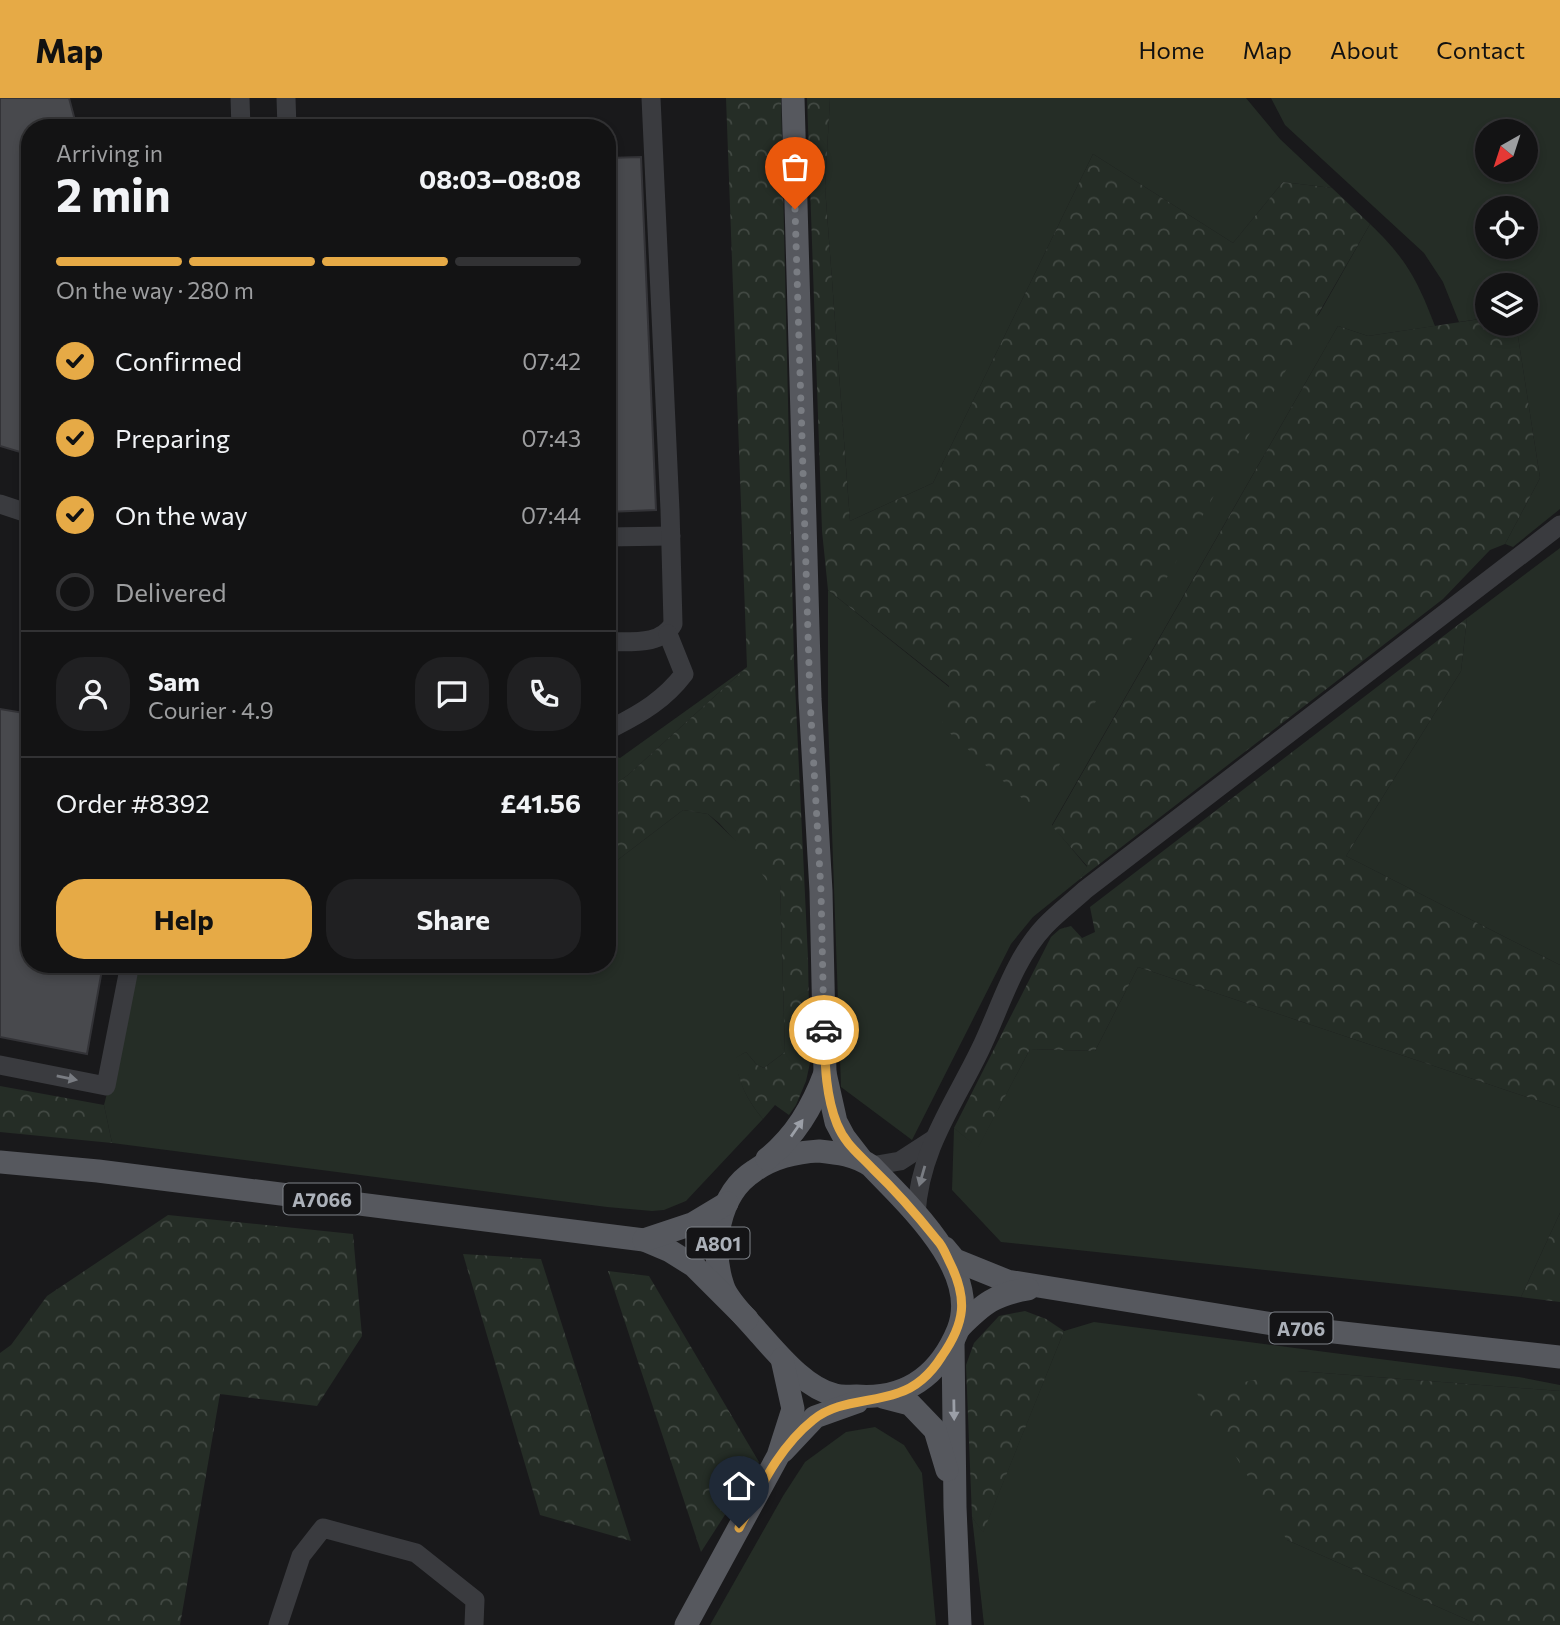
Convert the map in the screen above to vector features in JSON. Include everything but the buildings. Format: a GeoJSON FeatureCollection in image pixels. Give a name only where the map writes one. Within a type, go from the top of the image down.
{"type":"FeatureCollection","features":[{"type":"Feature","properties":{"kind":"main road","name":"A801"},"geometry":{"type":"LineString","coordinates":[[793,98],[810,699],[821,891],[825,1073],[836,1122],[849,1144],[941,1244],[960,1287],[963,1307],[956,1334],[955,1507],[960,1625]]}},
{"type":"Feature","properties":{"kind":"main road","name":"A801"},"geometry":{"type":"LineString","coordinates":[[825,1073],[813,1103],[794,1133],[741,1183],[727,1203],[719,1222],[717,1255],[723,1288],[782,1359],[804,1379],[834,1395],[877,1397],[910,1404],[935,1430],[946,1460],[955,1507]]}},
{"type":"Feature","properties":{"kind":"main road","name":"A801"},"geometry":{"type":"LineString","coordinates":[[754,1171],[801,1152],[838,1153],[866,1163]]}},
{"type":"Feature","properties":{"kind":"main road","name":"A7066"},"geometry":{"type":"LineString","coordinates":[[0,1162],[98,1171],[644,1240],[670,1251],[694,1266],[747,1319]]}},
{"type":"Feature","properties":{"kind":"main road","name":"A7066"},"geometry":{"type":"LineString","coordinates":[[644,1240],[692,1224],[727,1203]]}},
{"type":"Feature","properties":{"kind":"main road","name":"A706"},"geometry":{"type":"LineString","coordinates":[[922,1222],[956,1259],[1007,1281],[1298,1328],[1560,1357]]}},
{"type":"Feature","properties":{"kind":"main road","name":"A706"},"geometry":{"type":"LineString","coordinates":[[956,1334],[976,1311],[1002,1293],[1045,1286]]}},
{"type":"Feature","properties":{"kind":"main road","name":"A801"},"geometry":{"type":"LineString","coordinates":[[877,1397],[899,1393],[918,1383],[934,1368],[956,1334]]}},
{"type":"Feature","properties":{"kind":"main road"},"geometry":{"type":"LineString","coordinates":[[686,1625],[778,1456],[793,1409],[782,1359]]}},
{"type":"Feature","properties":{"kind":"main road"},"geometry":{"type":"LineString","coordinates":[[778,1456],[816,1417],[836,1408],[877,1397]]}},
{"type":"Feature","properties":{"kind":"street"},"geometry":{"type":"LineString","coordinates":[[240,98],[241,119]]}},
{"type":"Feature","properties":{"kind":"street"},"geometry":{"type":"LineString","coordinates":[[286,98],[287,119]]}},
{"type":"Feature","properties":{"kind":"street"},"geometry":{"type":"LineString","coordinates":[[616,641],[658,639],[668,634],[673,624],[674,611],[651,98]]}},
{"type":"Feature","properties":{"kind":"street"},"geometry":{"type":"LineString","coordinates":[[0,504],[21,511]]}},
{"type":"Feature","properties":{"kind":"street"},"geometry":{"type":"LineString","coordinates":[[922,1222],[919,1181],[934,1139],[980,1051],[1020,961],[1044,927],[1085,890],[1560,525]]}},
{"type":"Feature","properties":{"kind":"street"},"geometry":{"type":"LineString","coordinates":[[616,537],[671,536]]}},
{"type":"Feature","properties":{"kind":"street"},"geometry":{"type":"LineString","coordinates":[[616,726],[656,703],[684,674],[668,634]]}},
{"type":"Feature","properties":{"kind":"street"},"geometry":{"type":"LineString","coordinates":[[0,1065],[106,1086],[128,973]]}},
{"type":"Feature","properties":{"kind":"street"},"geometry":{"type":"LineString","coordinates":[[866,1163],[900,1161],[934,1139]]}},
{"type":"Feature","properties":{"kind":"street"},"geometry":{"type":"LineString","coordinates":[[278,1625],[301,1556],[323,1528],[416,1553],[475,1600],[474,1625]]}},
{"type":"Feature","properties":{"kind":"green space"},"geometry":{"type":"Polygon","coordinates":[[[726,98],[781,98],[794,663],[808,958],[810,1063],[806,1081],[789,1115],[775,1105],[763,1119],[744,1090],[735,1058],[746,1052],[757,1065],[764,1068],[785,1052],[780,884],[767,881],[751,858],[708,814],[683,810],[616,861],[616,784],[747,667],[726,98]]]}},
{"type":"Feature","properties":{"kind":"green space"},"geometry":{"type":"Polygon","coordinates":[[[807,98],[830,98],[825,187],[850,521],[933,483],[1093,154],[1233,243],[1283,182],[1332,188],[1370,224],[1034,809],[942,726],[949,686],[828,590],[822,531],[807,98]]]}},
{"type":"Feature","properties":{"kind":"green space"},"geometry":{"type":"Polygon","coordinates":[[[830,98],[1246,98],[1280,139],[1332,188],[1283,182],[1233,243],[1093,154],[933,483],[850,521],[825,187],[830,98]]]}},
{"type":"Feature","properties":{"kind":"green space"},"geometry":{"type":"Polygon","coordinates":[[[1271,98],[1560,98],[1560,509],[1513,547],[1505,544],[1540,478],[1518,336],[1538,336],[1538,273],[1475,273],[1475,320],[1459,322],[1443,282],[1424,253],[1285,125],[1271,98]]]}},
{"type":"Feature","properties":{"kind":"green space"},"geometry":{"type":"Polygon","coordinates":[[[1370,224],[1410,271],[1435,326],[1368,336],[1338,326],[1052,825],[1087,867],[1080,879],[1033,917],[1011,944],[912,1140],[841,1087],[828,719],[828,590],[949,687],[1319,314],[1370,224]]]}},
{"type":"Feature","properties":{"kind":"green space"},"geometry":{"type":"Polygon","coordinates":[[[1475,320],[1475,336],[1518,336],[1540,478],[1505,544],[1490,550],[1443,599],[1080,879],[1087,866],[1052,826],[1338,326],[1368,336],[1475,320]]]}},
{"type":"Feature","properties":{"kind":"green space"},"geometry":{"type":"Polygon","coordinates":[[[1560,548],[1560,965],[1346,856],[1461,671],[1467,618],[1560,548]]]}},
{"type":"Feature","properties":{"kind":"green space"},"geometry":{"type":"Polygon","coordinates":[[[1467,618],[1461,671],[1346,856],[1560,965],[1560,1108],[1138,967],[1095,1051],[1030,1049],[978,1148],[954,1128],[1051,937],[1060,929],[1071,926],[1082,938],[1095,932],[1090,907],[1467,618]]]}},
{"type":"Feature","properties":{"kind":"green space"},"geometry":{"type":"Polygon","coordinates":[[[747,667],[616,784],[616,756],[620,758],[747,667]]]}},
{"type":"Feature","properties":{"kind":"green space"},"geometry":{"type":"Polygon","coordinates":[[[683,810],[708,814],[780,883],[785,1052],[764,1068],[757,1065],[746,1052],[736,1058],[744,1090],[763,1119],[686,1201],[664,1210],[652,1211],[607,1207],[112,1143],[104,1105],[138,973],[616,973],[616,861],[683,810]]]}},
{"type":"Feature","properties":{"kind":"green space"},"geometry":{"type":"Polygon","coordinates":[[[1138,967],[1560,1108],[1560,1213],[1521,1297],[1001,1242],[952,1190],[954,1128],[978,1147],[1030,1049],[1095,1051],[1138,967]]]}},
{"type":"Feature","properties":{"kind":"green space"},"geometry":{"type":"Polygon","coordinates":[[[0,1086],[104,1105],[112,1143],[0,1132],[0,1086]]]}},
{"type":"Feature","properties":{"kind":"green space"},"geometry":{"type":"Polygon","coordinates":[[[1560,1213],[1560,1302],[1521,1297],[1560,1213]]]}},
{"type":"Feature","properties":{"kind":"green space"},"geometry":{"type":"Polygon","coordinates":[[[168,1215],[353,1234],[362,1336],[317,1406],[220,1394],[180,1625],[0,1625],[0,1353],[11,1345],[47,1296],[168,1215]]]}},
{"type":"Feature","properties":{"kind":"green space"},"geometry":{"type":"Polygon","coordinates":[[[463,1254],[541,1259],[631,1541],[540,1515],[463,1254]]]}},
{"type":"Feature","properties":{"kind":"green space"},"geometry":{"type":"Polygon","coordinates":[[[608,1271],[649,1276],[759,1462],[701,1552],[608,1271]]]}},
{"type":"Feature","properties":{"kind":"green space"},"geometry":{"type":"Polygon","coordinates":[[[1025,1311],[1046,1319],[1064,1331],[983,1533],[972,1517],[966,1365],[974,1343],[999,1316],[1025,1311]]]}},
{"type":"Feature","properties":{"kind":"green space"},"geometry":{"type":"Polygon","coordinates":[[[1094,1322],[1519,1377],[1560,1385],[1560,1391],[1297,1371],[1287,1540],[1479,1625],[984,1625],[972,1517],[983,1532],[1064,1331],[1094,1322]]]}},
{"type":"Feature","properties":{"kind":"green space"},"geometry":{"type":"Polygon","coordinates":[[[1297,1371],[1560,1391],[1560,1625],[1479,1625],[1287,1540],[1196,1392],[1297,1371]]]}},
{"type":"Feature","properties":{"kind":"green space"},"geometry":{"type":"Polygon","coordinates":[[[875,1427],[904,1445],[922,1473],[936,1625],[710,1625],[805,1462],[846,1432],[875,1427]]]}},
{"type":"Feature","properties":{"kind":"way so far"},"geometry":{"type":"LineString","coordinates":[[795,209],[804,432],[810,699],[821,891],[824,1030]]}},
{"type":"Feature","properties":{"kind":"route"},"geometry":{"type":"LineString","coordinates":[[739,1528],[778,1456],[816,1417],[836,1408],[899,1393],[918,1383],[934,1368],[953,1342],[960,1326],[963,1307],[960,1287],[941,1244],[871,1166],[854,1152],[836,1122],[825,1073],[824,1030]]}}]}
